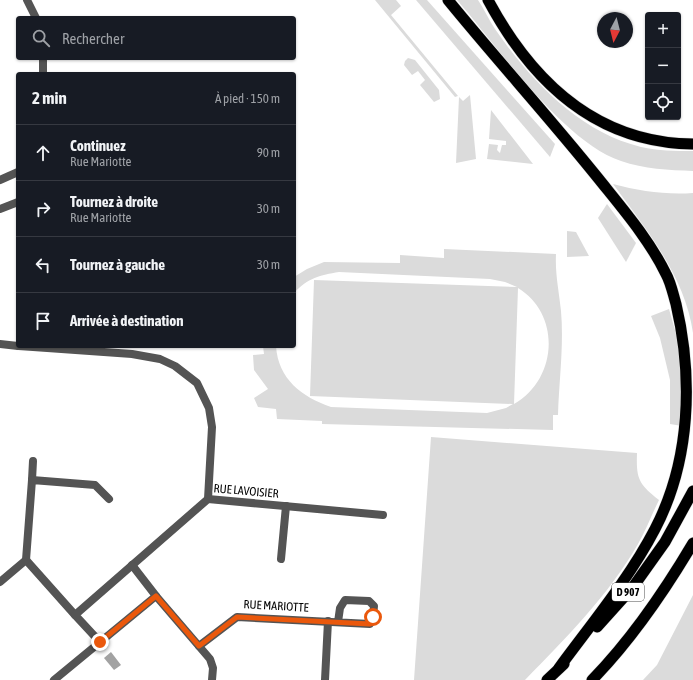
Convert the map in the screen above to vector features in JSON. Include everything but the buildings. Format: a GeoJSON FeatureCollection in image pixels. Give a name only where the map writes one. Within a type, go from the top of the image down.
{"type":"FeatureCollection","features":[{"type":"Feature","properties":{"kind":"highway"},"geometry":{"type":"LineString","coordinates":[[448,0],[581,157],[636,225],[667,274],[680,317],[688,356],[690,397],[685,440],[673,484],[655,528],[623,580],[559,668]]}},
{"type":"Feature","properties":{"kind":"highway"},"geometry":{"type":"LineString","coordinates":[[488,0],[507,32],[526,57],[548,83],[575,106],[601,122],[628,134],[657,141],[693,144]]}},
{"type":"Feature","properties":{"kind":"highway","name":"D 907"},"geometry":{"type":"LineString","coordinates":[[547,680],[633,587],[664,542],[693,491]]}},
{"type":"Feature","properties":{"kind":"highway","name":"D 907"},"geometry":{"type":"LineString","coordinates":[[592,680],[637,629],[672,578],[693,543]]}},
{"type":"Feature","properties":{"kind":"street"},"geometry":{"type":"LineString","coordinates":[[27,0],[35,16]]}},
{"type":"Feature","properties":{"kind":"street"},"geometry":{"type":"LineString","coordinates":[[43,60],[43,72]]}},
{"type":"Feature","properties":{"kind":"street"},"geometry":{"type":"LineString","coordinates":[[0,180],[16,173]]}},
{"type":"Feature","properties":{"kind":"street"},"geometry":{"type":"LineString","coordinates":[[0,209],[16,203]]}},
{"type":"Feature","properties":{"kind":"street"},"geometry":{"type":"LineString","coordinates":[[0,344],[16,346]]}},
{"type":"Feature","properties":{"kind":"street"},"geometry":{"type":"LineString","coordinates":[[47,348],[132,354],[160,359],[175,366],[197,383],[209,408],[212,427],[208,499]]}},
{"type":"Feature","properties":{"kind":"street"},"geometry":{"type":"LineString","coordinates":[[0,582],[26,560],[33,461]]}},
{"type":"Feature","properties":{"kind":"street"},"geometry":{"type":"LineString","coordinates":[[32,480],[95,485],[109,499]]}},
{"type":"Feature","properties":{"kind":"street","name":"RUE LAVOISIER"},"geometry":{"type":"LineString","coordinates":[[75,615],[208,499],[382,514]]}},
{"type":"Feature","properties":{"kind":"street"},"geometry":{"type":"LineString","coordinates":[[281,559],[286,506]]}},
{"type":"Feature","properties":{"kind":"street"},"geometry":{"type":"LineString","coordinates":[[26,560],[100,642]]}},
{"type":"Feature","properties":{"kind":"street"},"geometry":{"type":"LineString","coordinates":[[132,565],[156,596],[210,659],[213,668],[212,680]]}},
{"type":"Feature","properties":{"kind":"street"},"geometry":{"type":"LineString","coordinates":[[57,679],[156,596]]}},
{"type":"Feature","properties":{"kind":"street","name":"RUE MARIOTTE"},"geometry":{"type":"LineString","coordinates":[[199,646],[237,617],[370,624],[373,617],[374,606],[369,601],[345,600],[340,608],[338,622]]}},
{"type":"Feature","properties":{"kind":"street"},"geometry":{"type":"LineString","coordinates":[[324,680],[328,621]]}},
{"type":"Feature","properties":{"kind":"shaded area"},"geometry":{"type":"Polygon","coordinates":[[[375,0],[396,0],[401,6],[391,15],[458,96],[455,97],[375,0]]]}},
{"type":"Feature","properties":{"kind":"shaded area"},"geometry":{"type":"Polygon","coordinates":[[[416,0],[427,0],[555,144],[550,157],[416,0]]]}},
{"type":"Feature","properties":{"kind":"shaded area"},"geometry":{"type":"Polygon","coordinates":[[[457,0],[478,0],[495,29],[524,67],[558,102],[577,117],[618,140],[641,147],[660,150],[693,151],[693,171],[666,170],[630,164],[599,151],[554,114],[532,91],[457,0]]]}},
{"type":"Feature","properties":{"kind":"shaded area"},"geometry":{"type":"Polygon","coordinates":[[[408,58],[415,60],[439,90],[440,99],[434,102],[420,85],[425,80],[418,71],[412,75],[404,65],[408,58]]]}},
{"type":"Feature","properties":{"kind":"shaded area"},"geometry":{"type":"Polygon","coordinates":[[[470,95],[476,159],[456,163],[459,97],[463,101],[470,95]]]}},
{"type":"Feature","properties":{"kind":"shaded area"},"geometry":{"type":"Polygon","coordinates":[[[491,110],[533,164],[487,159],[489,144],[498,145],[497,150],[500,153],[502,145],[506,145],[506,141],[489,139],[491,110]]]}},
{"type":"Feature","properties":{"kind":"shaded area"},"geometry":{"type":"Polygon","coordinates":[[[613,184],[653,192],[693,193],[693,333],[689,312],[673,273],[651,236],[613,184]]]}},
{"type":"Feature","properties":{"kind":"shaded area"},"geometry":{"type":"Polygon","coordinates":[[[607,204],[636,243],[626,262],[598,218],[607,204]]]}},
{"type":"Feature","properties":{"kind":"shaded area"},"geometry":{"type":"Polygon","coordinates":[[[567,231],[576,232],[589,256],[567,257],[567,231]]]}},
{"type":"Feature","properties":{"kind":"shaded area"},"geometry":{"type":"Polygon","coordinates":[[[444,249],[556,254],[562,337],[558,415],[553,415],[553,430],[322,424],[322,421],[277,419],[276,409],[258,407],[254,398],[268,389],[254,370],[253,355],[264,354],[263,348],[276,348],[281,368],[293,385],[310,398],[331,407],[487,413],[506,408],[513,404],[310,396],[314,280],[517,287],[505,282],[490,279],[339,272],[326,274],[315,278],[304,284],[296,291],[296,276],[307,269],[324,262],[400,263],[400,255],[444,258],[444,249]],[[518,288],[514,404],[528,393],[539,380],[546,364],[549,347],[547,330],[542,314],[532,300],[518,288]]]}},
{"type":"Feature","properties":{"kind":"shaded area"},"geometry":{"type":"Polygon","coordinates":[[[669,309],[680,348],[682,426],[670,424],[670,380],[660,338],[651,316],[669,309]]]}},
{"type":"Feature","properties":{"kind":"shaded area"},"geometry":{"type":"Polygon","coordinates":[[[431,437],[637,453],[637,469],[640,480],[647,490],[659,500],[638,544],[600,599],[586,616],[525,680],[414,680],[431,437]]]}},
{"type":"Feature","properties":{"kind":"shaded area"},"geometry":{"type":"Polygon","coordinates":[[[693,595],[693,680],[643,680],[657,665],[693,595]]]}},
{"type":"Feature","properties":{"kind":"shaded area"},"geometry":{"type":"Polygon","coordinates":[[[111,652],[121,665],[114,670],[104,658],[111,652]]]}},
{"type":"Feature","properties":{"kind":"route"},"geometry":{"type":"LineString","coordinates":[[100,642],[156,596],[199,646],[237,617],[370,624],[373,617]]}}]}
